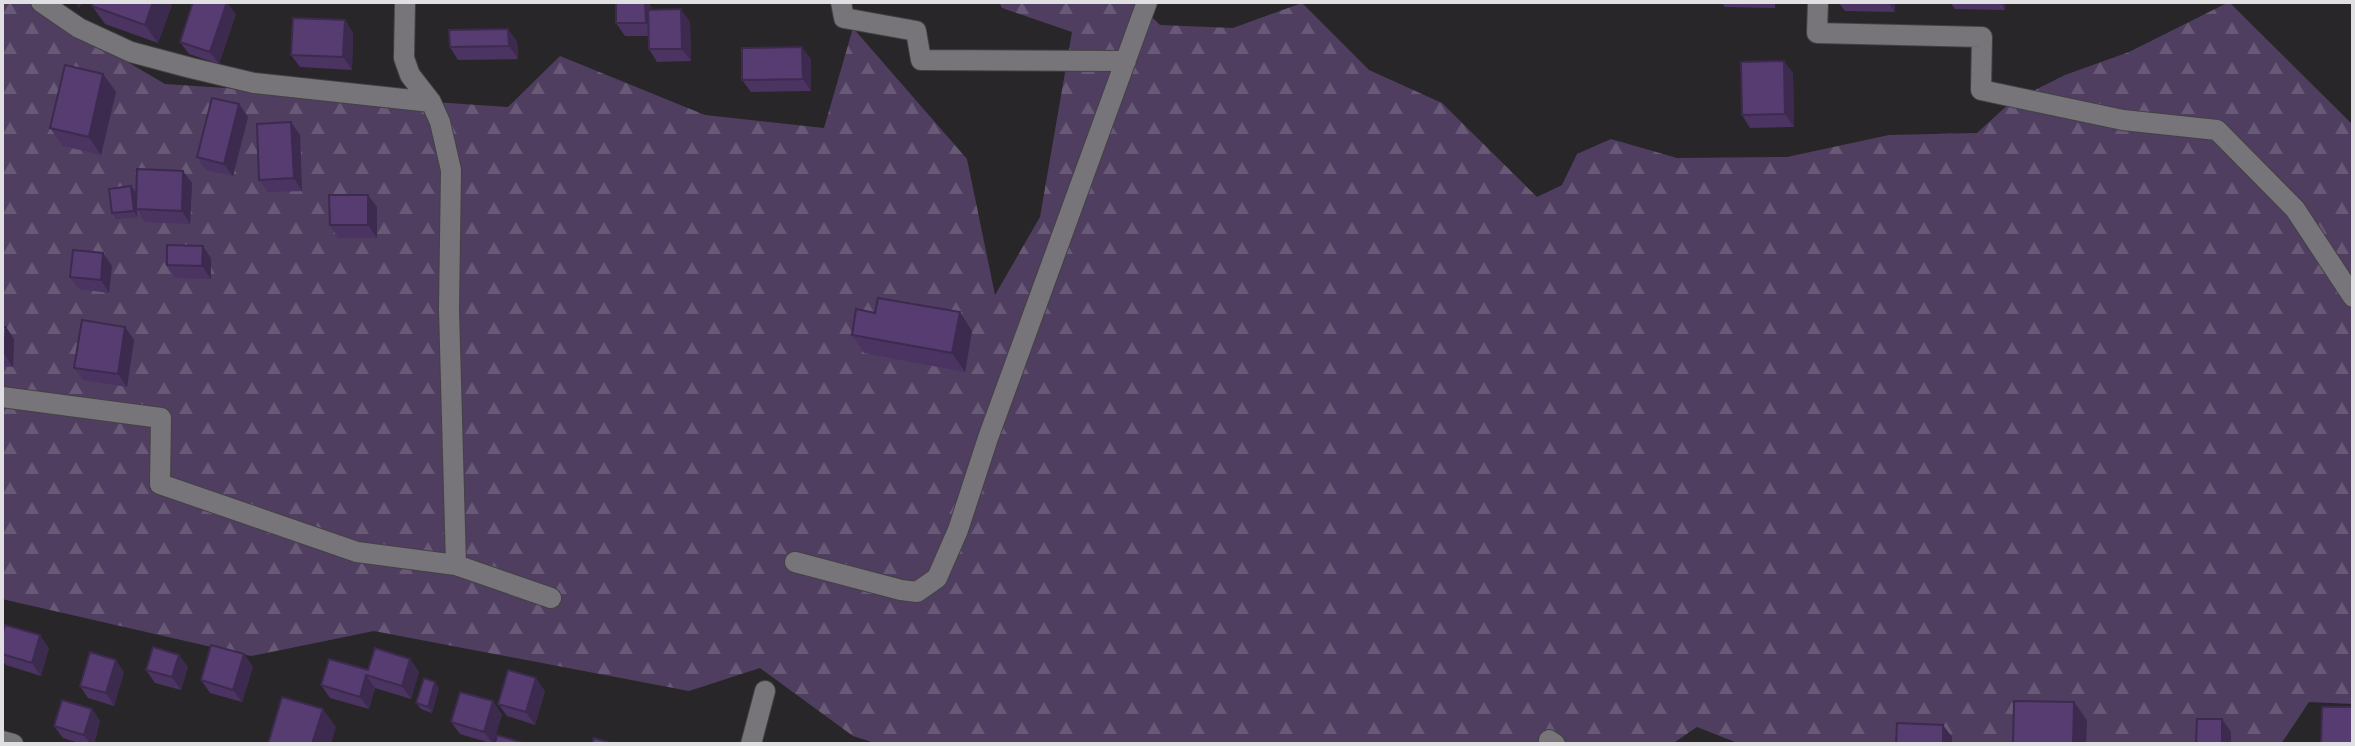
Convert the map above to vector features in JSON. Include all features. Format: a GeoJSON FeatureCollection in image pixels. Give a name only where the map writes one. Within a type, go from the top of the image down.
{"type":"FeatureCollection","features":[{"type":"Feature","properties":{"kind":"street"},"geometry":{"type":"LineString","coordinates":[[41,2],[79,28],[131,52],[191,68],[254,83],[431,102]]}},
{"type":"Feature","properties":{"kind":"street"},"geometry":{"type":"LineString","coordinates":[[405,2],[404,58],[410,75],[431,102],[440,122],[451,170],[449,309],[456,565]]}},
{"type":"Feature","properties":{"kind":"street"},"geometry":{"type":"LineString","coordinates":[[841,2],[844,18],[916,31],[921,60],[1126,61]]}},
{"type":"Feature","properties":{"kind":"street"},"geometry":{"type":"LineString","coordinates":[[795,562],[917,592],[937,578],[958,530],[988,438],[1147,2]]}},
{"type":"Feature","properties":{"kind":"street"},"geometry":{"type":"LineString","coordinates":[[1818,2],[1817,33],[1982,37],[1981,90],[2123,120],[2217,130],[2295,209],[2353,297]]}},
{"type":"Feature","properties":{"kind":"street"},"geometry":{"type":"LineString","coordinates":[[2,397],[161,418],[160,484],[357,552],[456,565],[551,598]]}},
{"type":"Feature","properties":{"kind":"street"},"geometry":{"type":"LineString","coordinates":[[751,744],[765,691]]}},
{"type":"Feature","properties":{"kind":"street"},"geometry":{"type":"LineString","coordinates":[[2,741],[13,744]]}},
{"type":"Feature","properties":{"kind":"green space"},"geometry":{"type":"Polygon","coordinates":[[[2,2],[26,2],[165,84],[508,107],[560,56],[705,115],[824,128],[853,28],[967,159],[995,295],[1040,217],[1072,32],[1002,8],[999,2],[1137,2],[1160,25],[1233,28],[1302,3],[1369,70],[1442,103],[1537,197],[1562,185],[1577,154],[1611,139],[1677,158],[1787,157],[1889,135],[1977,133],[2011,102],[2065,75],[2129,52],[2229,2],[2353,125],[2353,704],[2309,702],[2281,744],[1740,744],[1697,727],[1672,744],[878,744],[853,736],[760,668],[689,691],[374,631],[251,656],[2,599],[2,2]]]}},
{"type":"Feature","properties":{"kind":"building"},"geometry":{"type":"Polygon","coordinates":[[[93,2],[153,2],[145,25],[92,6],[93,2]]]}},
{"type":"Feature","properties":{"kind":"building"},"geometry":{"type":"Polygon","coordinates":[[[193,2],[227,2],[210,52],[180,42],[193,2]]]}},
{"type":"Feature","properties":{"kind":"building"},"geometry":{"type":"Polygon","coordinates":[[[616,2],[645,2],[646,23],[616,23],[616,2]]]}},
{"type":"Feature","properties":{"kind":"building"},"geometry":{"type":"Polygon","coordinates":[[[681,9],[682,49],[649,49],[648,10],[681,9]]]}},
{"type":"Feature","properties":{"kind":"building"},"geometry":{"type":"Polygon","coordinates":[[[293,18],[345,20],[343,57],[291,55],[293,18]]]}},
{"type":"Feature","properties":{"kind":"building"},"geometry":{"type":"Polygon","coordinates":[[[508,29],[509,46],[450,47],[449,30],[508,29]]]}},
{"type":"Feature","properties":{"kind":"building"},"geometry":{"type":"Polygon","coordinates":[[[802,47],[803,79],[742,80],[742,48],[802,47]]]}},
{"type":"Feature","properties":{"kind":"building"},"geometry":{"type":"Polygon","coordinates":[[[1784,61],[1785,114],[1742,115],[1741,62],[1784,61]]]}},
{"type":"Feature","properties":{"kind":"building"},"geometry":{"type":"Polygon","coordinates":[[[65,65],[103,74],[89,137],[50,128],[65,65]]]}},
{"type":"Feature","properties":{"kind":"building"},"geometry":{"type":"Polygon","coordinates":[[[212,98],[239,104],[224,164],[197,157],[212,98]]]}},
{"type":"Feature","properties":{"kind":"building"},"geometry":{"type":"Polygon","coordinates":[[[291,122],[294,178],[259,180],[257,124],[291,122]]]}},
{"type":"Feature","properties":{"kind":"building"},"geometry":{"type":"Polygon","coordinates":[[[137,169],[183,171],[182,211],[136,209],[137,169]]]}},
{"type":"Feature","properties":{"kind":"building"},"geometry":{"type":"Polygon","coordinates":[[[131,186],[134,211],[112,213],[109,189],[131,186]]]}},
{"type":"Feature","properties":{"kind":"building"},"geometry":{"type":"Polygon","coordinates":[[[329,195],[368,195],[368,225],[330,225],[329,195]]]}},
{"type":"Feature","properties":{"kind":"building"},"geometry":{"type":"Polygon","coordinates":[[[167,245],[203,246],[202,266],[167,265],[167,245]]]}},
{"type":"Feature","properties":{"kind":"building"},"geometry":{"type":"Polygon","coordinates":[[[73,250],[103,253],[101,280],[70,277],[73,250]]]}},
{"type":"Feature","properties":{"kind":"building"},"geometry":{"type":"Polygon","coordinates":[[[878,298],[960,312],[952,353],[852,335],[856,309],[875,313],[878,298]]]}},
{"type":"Feature","properties":{"kind":"building"},"geometry":{"type":"Polygon","coordinates":[[[82,320],[125,327],[118,374],[74,368],[82,320]]]}},
{"type":"Feature","properties":{"kind":"building"},"geometry":{"type":"Polygon","coordinates":[[[2,327],[6,327],[4,354],[2,354],[2,327]]]}},
{"type":"Feature","properties":{"kind":"building"},"geometry":{"type":"Polygon","coordinates":[[[5,625],[40,635],[32,663],[2,654],[5,625]]]}},
{"type":"Feature","properties":{"kind":"building"},"geometry":{"type":"Polygon","coordinates":[[[211,645],[244,654],[233,690],[201,680],[211,645]]]}},
{"type":"Feature","properties":{"kind":"building"},"geometry":{"type":"Polygon","coordinates":[[[153,647],[179,655],[172,677],[146,670],[153,647]]]}},
{"type":"Feature","properties":{"kind":"building"},"geometry":{"type":"Polygon","coordinates":[[[375,648],[410,659],[402,686],[366,675],[360,697],[321,685],[329,659],[368,670],[375,648]]]}},
{"type":"Feature","properties":{"kind":"building"},"geometry":{"type":"Polygon","coordinates":[[[90,652],[116,660],[106,693],[80,686],[90,652]]]}},
{"type":"Feature","properties":{"kind":"building"},"geometry":{"type":"Polygon","coordinates":[[[508,670],[536,678],[526,712],[498,704],[508,670]]]}},
{"type":"Feature","properties":{"kind":"building"},"geometry":{"type":"Polygon","coordinates":[[[424,678],[435,682],[428,707],[416,703],[424,678]]]}},
{"type":"Feature","properties":{"kind":"building"},"geometry":{"type":"Polygon","coordinates":[[[460,692],[493,701],[484,732],[451,722],[460,692]]]}},
{"type":"Feature","properties":{"kind":"building"},"geometry":{"type":"Polygon","coordinates":[[[282,697],[323,709],[312,744],[268,744],[282,697]]]}},
{"type":"Feature","properties":{"kind":"building"},"geometry":{"type":"Polygon","coordinates":[[[62,700],[92,709],[84,735],[54,726],[62,700]]]}},
{"type":"Feature","properties":{"kind":"building"},"geometry":{"type":"Polygon","coordinates":[[[2014,701],[2074,702],[2073,744],[2013,744],[2014,701]]]}},
{"type":"Feature","properties":{"kind":"building"},"geometry":{"type":"Polygon","coordinates":[[[2322,707],[2353,707],[2353,744],[2321,744],[2322,707]]]}},
{"type":"Feature","properties":{"kind":"building"},"geometry":{"type":"Polygon","coordinates":[[[2197,719],[2222,719],[2222,744],[2196,744],[2197,719]]]}},
{"type":"Feature","properties":{"kind":"building"},"geometry":{"type":"Polygon","coordinates":[[[1897,723],[1943,725],[1943,744],[1896,744],[1897,723]]]}},
{"type":"Feature","properties":{"kind":"building"},"geometry":{"type":"Polygon","coordinates":[[[497,735],[526,744],[495,744],[497,735]]]}},
{"type":"Feature","properties":{"kind":"building"},"geometry":{"type":"Polygon","coordinates":[[[594,738],[614,744],[592,744],[594,738]]]}}]}
